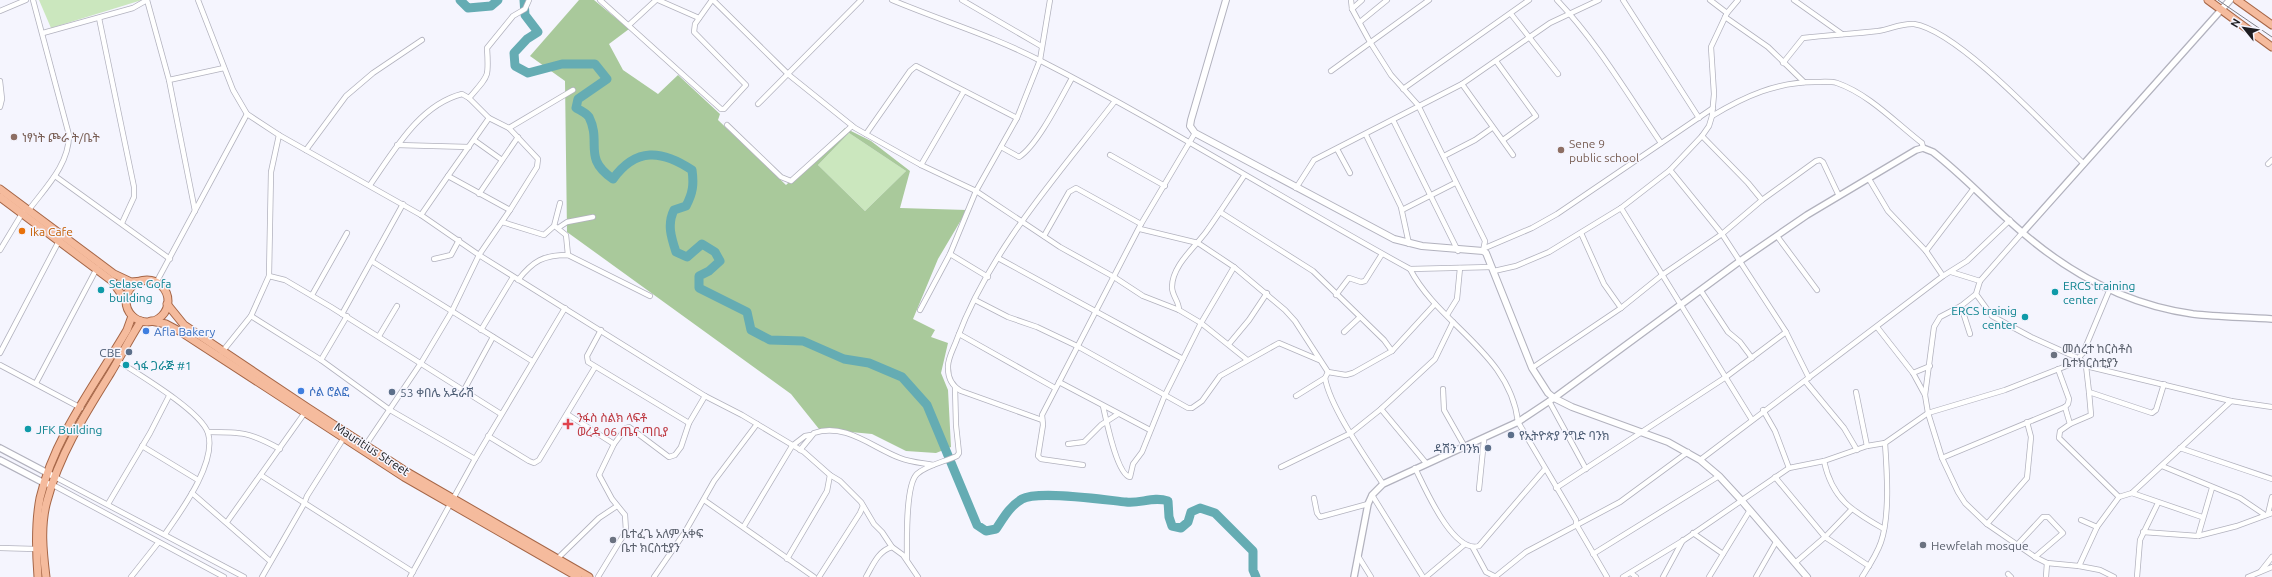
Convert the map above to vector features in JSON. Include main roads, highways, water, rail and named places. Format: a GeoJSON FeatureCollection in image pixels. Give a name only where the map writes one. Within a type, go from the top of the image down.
{"type":"FeatureCollection","features":[{"type":"Feature","properties":{"kind":"main road"},"geometry":{"type":"LineString","coordinates":[[1226,0],[1191,120],[1190,126],[1195,133],[1374,230],[1409,244],[1458,251],[1484,249],[1532,368],[1540,384],[1551,400],[1643,432],[1688,452],[1700,460],[1719,476],[1742,501],[1807,577]]}},
{"type":"Feature","properties":{"kind":"main road"},"geometry":{"type":"LineString","coordinates":[[2209,0],[2272,47]]}},
{"type":"Feature","properties":{"kind":"main road"},"geometry":{"type":"LineString","coordinates":[[2221,10],[2230,0]]}},
{"type":"Feature","properties":{"kind":"main road"},"geometry":{"type":"LineString","coordinates":[[2237,0],[2272,25]]}},
{"type":"Feature","properties":{"kind":"main road"},"geometry":{"type":"LineString","coordinates":[[0,189],[25,212]]}},
{"type":"Feature","properties":{"kind":"main road"},"geometry":{"type":"LineString","coordinates":[[0,197],[25,212],[98,266],[124,280],[131,282],[143,281],[156,283],[165,291],[167,304],[162,315],[151,321],[141,321],[132,316],[126,301],[112,281],[98,266]]}},
{"type":"Feature","properties":{"kind":"main road"},"geometry":{"type":"LineString","coordinates":[[126,301],[131,288],[143,281]]}},
{"type":"Feature","properties":{"kind":"main road","name":"Mauritius Street"},"geometry":{"type":"LineString","coordinates":[[167,304],[184,325],[221,354],[364,448],[578,577]]}},
{"type":"Feature","properties":{"kind":"main road"},"geometry":{"type":"LineString","coordinates":[[38,577],[36,528],[47,473],[58,449],[127,330],[132,316]]}},
{"type":"Feature","properties":{"kind":"main road"},"geometry":{"type":"LineString","coordinates":[[46,577],[42,548],[43,529],[47,502],[64,452],[141,321]]}},
{"type":"Feature","properties":{"kind":"main road","name":"Mauritius Street"},"geometry":{"type":"LineString","coordinates":[[151,321],[166,324],[221,354]]}},
{"type":"Feature","properties":{"kind":"main road","name":"Mauritius Street"},"geometry":{"type":"LineString","coordinates":[[451,501],[558,558],[589,577]]}},
{"type":"Feature","properties":{"kind":"waterway"},"geometry":{"type":"LineString","coordinates":[[460,0],[468,8],[491,6],[498,0]]}},
{"type":"Feature","properties":{"kind":"waterway"},"geometry":{"type":"LineString","coordinates":[[524,0],[525,15],[538,32],[527,39],[514,53],[515,66],[528,73],[562,64],[595,64],[607,79],[578,99],[576,108],[589,117],[594,135],[595,157],[598,164],[604,171],[613,179],[631,161],[650,155],[670,158],[692,170],[692,193],[686,206],[674,210],[670,231],[676,252],[687,257],[702,244],[715,252],[720,261],[709,271],[699,276],[699,288],[747,312],[751,330],[770,340],[803,341],[844,359],[869,363],[902,377],[927,405],[977,525],[986,531],[996,529],[1014,505],[1022,499],[1030,496],[1057,495],[1131,502],[1157,499],[1168,501],[1169,517],[1172,526],[1181,528],[1188,522],[1191,512],[1200,508],[1215,513],[1253,551],[1253,570],[1256,577]]}},
{"type":"Feature","properties":{"kind":"tram line"},"geometry":{"type":"LineString","coordinates":[[2218,0],[2272,37]]}},
{"type":"Feature","properties":{"kind":"place","name":"ነፃነት ጮራ ት/ቤት"},"geometry":{"type":"Point","coordinates":[14,137]}},
{"type":"Feature","properties":{"kind":"place","name":"Sene 9 public school"},"geometry":{"type":"Point","coordinates":[1561,150]}},
{"type":"Feature","properties":{"kind":"place","name":"Ika Cafe"},"geometry":{"type":"Point","coordinates":[22,231]}},
{"type":"Feature","properties":{"kind":"place","name":"Selase Gofa building"},"geometry":{"type":"Point","coordinates":[101,290]}},
{"type":"Feature","properties":{"kind":"place","name":"ERCS training center"},"geometry":{"type":"Point","coordinates":[2055,292]}},
{"type":"Feature","properties":{"kind":"place","name":"ERCS trainig center"},"geometry":{"type":"Point","coordinates":[2025,317]}},
{"type":"Feature","properties":{"kind":"place","name":"Afla Bakery"},"geometry":{"type":"Point","coordinates":[146,331]}},
{"type":"Feature","properties":{"kind":"place","name":"CBE"},"geometry":{"type":"Point","coordinates":[129,352]}},
{"type":"Feature","properties":{"kind":"place","name":"መሰረተ ከርስቶስ ቤተክርስቲያን"},"geometry":{"type":"Point","coordinates":[2054,355]}},
{"type":"Feature","properties":{"kind":"place","name":"ጎፋ ጋራጅ #1"},"geometry":{"type":"Point","coordinates":[126,365]}},
{"type":"Feature","properties":{"kind":"place","name":"ሶል ሮልፎ"},"geometry":{"type":"Point","coordinates":[301,391]}},
{"type":"Feature","properties":{"kind":"place","name":"53 ቀበሌ አዳራሽ"},"geometry":{"type":"Point","coordinates":[392,392]}},
{"type":"Feature","properties":{"kind":"place","name":"ንፋስ ስልክ ላፍቶ ወረዳ 06 ጤና ጣቢያ"},"geometry":{"type":"Point","coordinates":[568,424]}},
{"type":"Feature","properties":{"kind":"place","name":"JFK Building"},"geometry":{"type":"Point","coordinates":[28,429]}},
{"type":"Feature","properties":{"kind":"place","name":"የኢትዮጵያ ንግድ ባንክ"},"geometry":{"type":"Point","coordinates":[1511,435]}},
{"type":"Feature","properties":{"kind":"place","name":"ዳሽን ባንክ"},"geometry":{"type":"Point","coordinates":[1488,448]}},
{"type":"Feature","properties":{"kind":"place","name":"ቤተፈጌ አለም አቀፍ ቤተ ክርስቲያን"},"geometry":{"type":"Point","coordinates":[613,540]}},
{"type":"Feature","properties":{"kind":"place","name":"Hewfelah mosque"},"geometry":{"type":"Point","coordinates":[1923,545]}}]}
